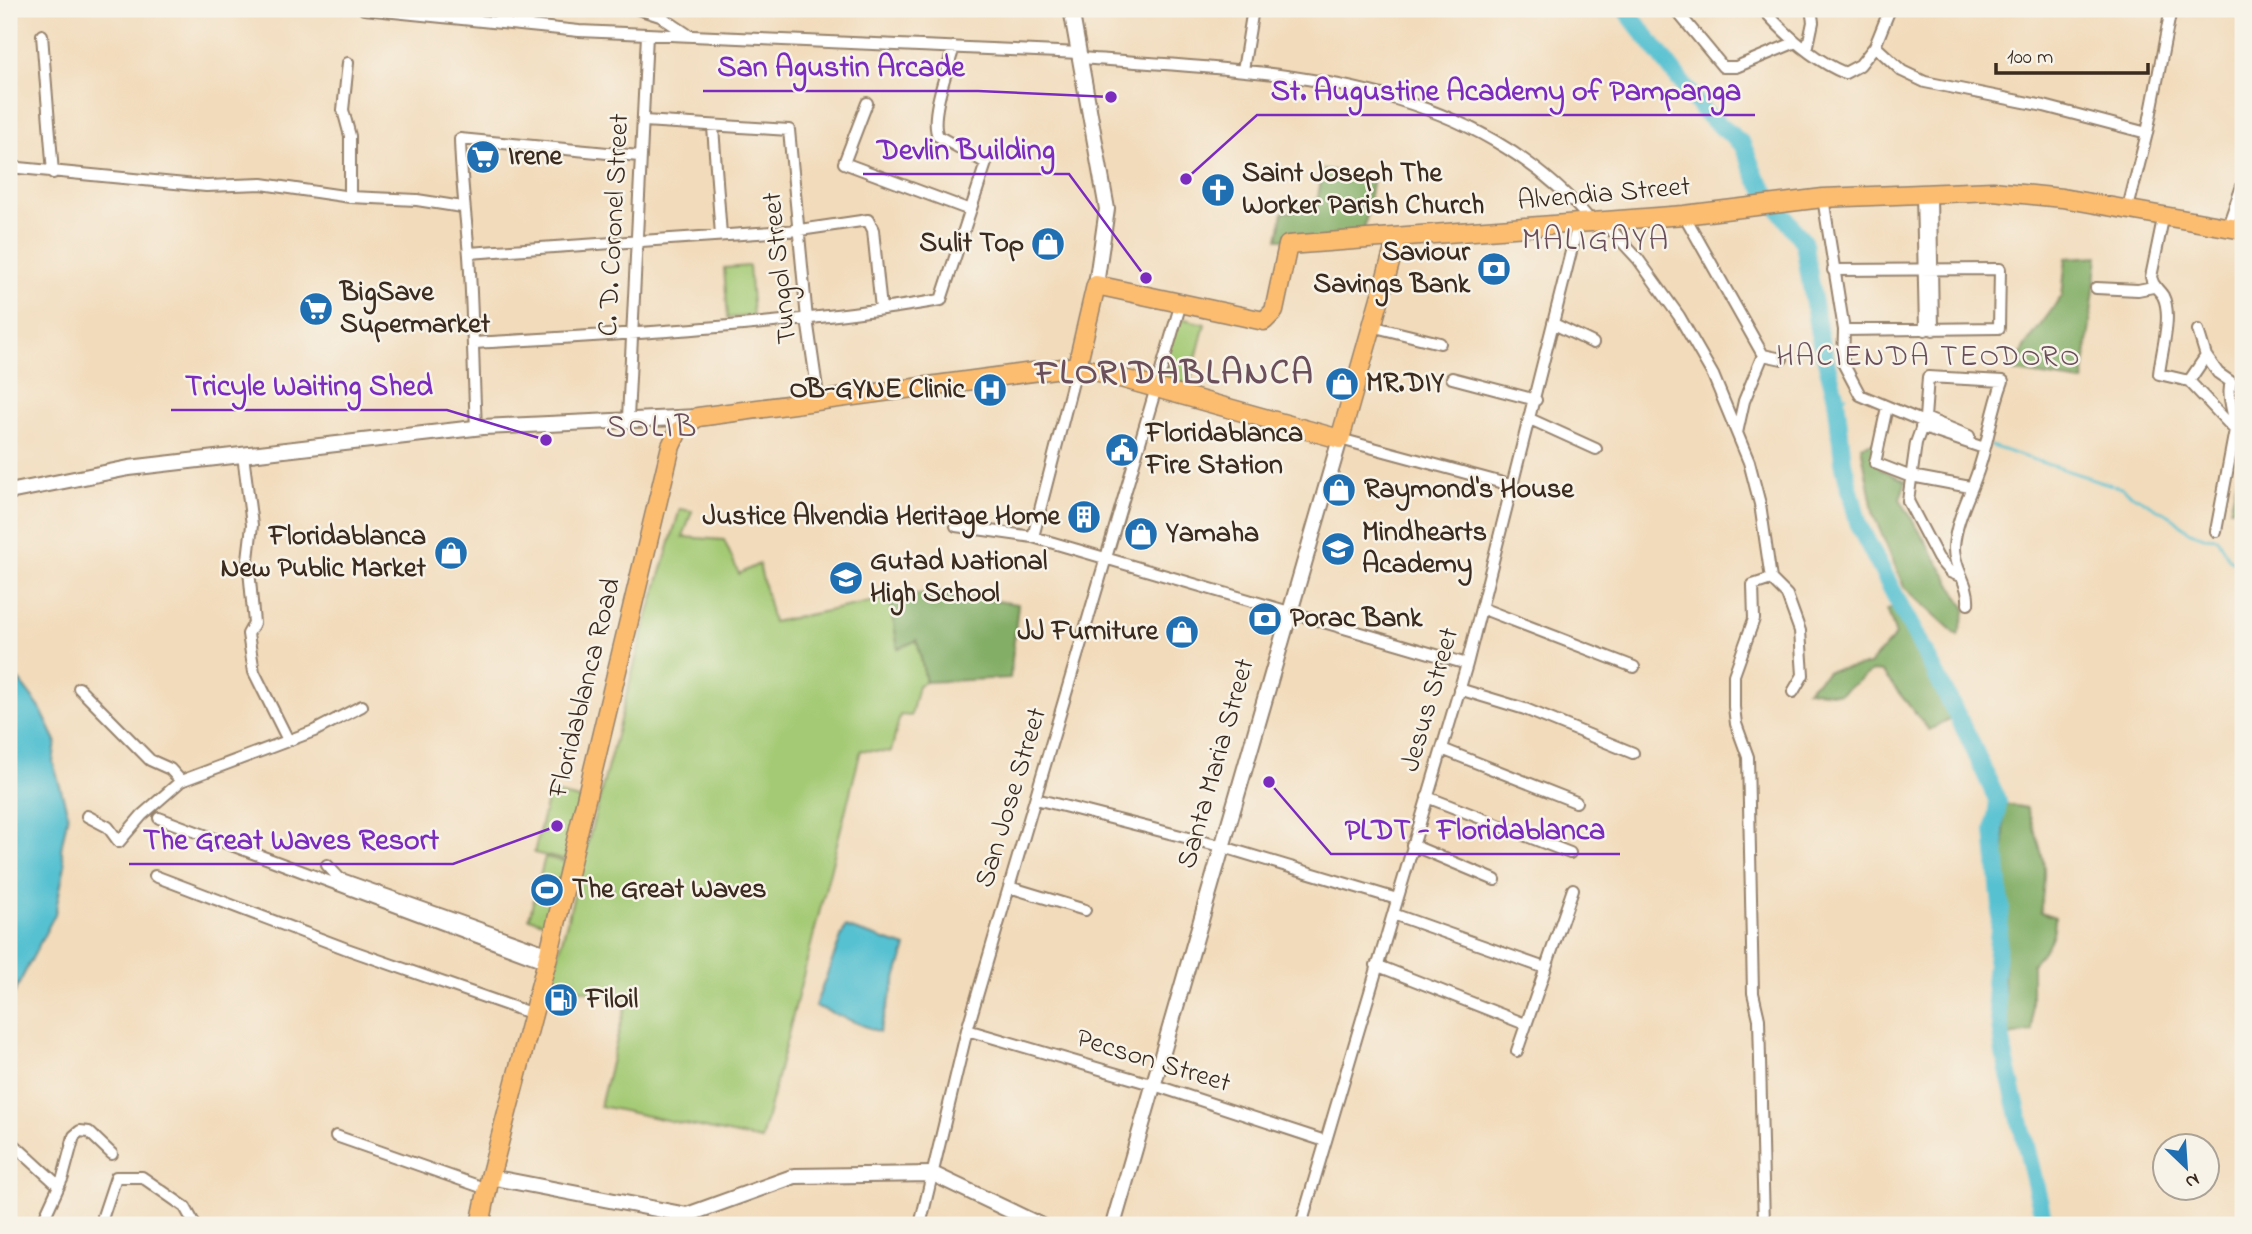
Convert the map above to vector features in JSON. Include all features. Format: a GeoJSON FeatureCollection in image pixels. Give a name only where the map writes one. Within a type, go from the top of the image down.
{"type":"FeatureCollection","features":[{"type":"Feature","properties":{"kind":"main road","name":"Alvendia Street"},"geometry":{"type":"LineString","coordinates":[[1181,303],[1259,321],[1269,319],[1274,311],[1288,245],[1684,215],[1817,199],[1993,191],[2129,208],[2236,228]]}},
{"type":"Feature","properties":{"kind":"main road","name":"Santa Maria Street"},"geometry":{"type":"LineString","coordinates":[[1340,439],[1397,238]]}},
{"type":"Feature","properties":{"kind":"main road"},"geometry":{"type":"LineString","coordinates":[[1077,366],[1096,285],[1181,303]]}},
{"type":"Feature","properties":{"kind":"main road"},"geometry":{"type":"LineString","coordinates":[[698,417],[1077,366],[1158,386],[1340,439]]}},
{"type":"Feature","properties":{"kind":"main road","name":"Floridablanca Road"},"geometry":{"type":"LineString","coordinates":[[480,1225],[488,1183],[548,958],[671,446],[678,431],[698,417]]}},
{"type":"Feature","properties":{"kind":"street"},"geometry":{"type":"LineString","coordinates":[[364,9],[497,21],[579,32],[687,34],[954,47],[1243,70],[1366,88],[1471,129],[1512,152],[1602,221],[1638,258],[1679,316],[1713,375],[1749,462],[1760,504],[1771,579],[1787,595],[1800,631],[1803,675],[1793,692]]}},
{"type":"Feature","properties":{"kind":"street"},"geometry":{"type":"LineString","coordinates":[[497,21],[520,9]]}},
{"type":"Feature","properties":{"kind":"street"},"geometry":{"type":"LineString","coordinates":[[638,9],[660,16],[687,34]]}},
{"type":"Feature","properties":{"kind":"street"},"geometry":{"type":"LineString","coordinates":[[1071,9],[1107,209],[1096,285]]}},
{"type":"Feature","properties":{"kind":"street"},"geometry":{"type":"LineString","coordinates":[[1243,70],[1253,9]]}},
{"type":"Feature","properties":{"kind":"street"},"geometry":{"type":"LineString","coordinates":[[1675,9],[1724,67],[1736,67],[1796,42]]}},
{"type":"Feature","properties":{"kind":"street"},"geometry":{"type":"LineString","coordinates":[[1763,9],[1796,42],[1820,61],[1845,73],[1860,65],[1875,47],[1890,9]]}},
{"type":"Feature","properties":{"kind":"street"},"geometry":{"type":"LineString","coordinates":[[1807,50],[1813,22],[1811,9]]}},
{"type":"Feature","properties":{"kind":"street"},"geometry":{"type":"LineString","coordinates":[[2129,208],[2147,133],[2171,9]]}},
{"type":"Feature","properties":{"kind":"street"},"geometry":{"type":"LineString","coordinates":[[42,35],[53,173]]}},
{"type":"Feature","properties":{"kind":"street","name":"C. D. Coronel Street"},"geometry":{"type":"LineString","coordinates":[[628,418],[647,35]]}},
{"type":"Feature","properties":{"kind":"street"},"geometry":{"type":"LineString","coordinates":[[474,343],[632,334],[807,319],[941,300],[986,163],[938,136],[935,130],[937,110],[954,47]]}},
{"type":"Feature","properties":{"kind":"street"},"geometry":{"type":"LineString","coordinates":[[1875,47],[1902,71],[1925,82],[2044,106],[2147,133]]}},
{"type":"Feature","properties":{"kind":"street"},"geometry":{"type":"LineString","coordinates":[[348,63],[343,110],[350,136],[350,197]]}},
{"type":"Feature","properties":{"kind":"street"},"geometry":{"type":"LineString","coordinates":[[867,103],[844,163],[970,210]]}},
{"type":"Feature","properties":{"kind":"street"},"geometry":{"type":"LineString","coordinates":[[644,121],[713,127],[721,235]]}},
{"type":"Feature","properties":{"kind":"street","name":"Tungol Street"},"geometry":{"type":"LineString","coordinates":[[713,127],[789,130],[807,319],[818,402]]}},
{"type":"Feature","properties":{"kind":"street"},"geometry":{"type":"LineString","coordinates":[[476,427],[469,253],[462,207],[460,139],[639,156]]}},
{"type":"Feature","properties":{"kind":"street"},"geometry":{"type":"LineString","coordinates":[[9,167],[206,186],[262,184],[350,197],[417,200],[462,207]]}},
{"type":"Feature","properties":{"kind":"street"},"geometry":{"type":"LineString","coordinates":[[2236,228],[2243,183]]}},
{"type":"Feature","properties":{"kind":"street"},"geometry":{"type":"LineString","coordinates":[[1927,193],[1929,330]]}},
{"type":"Feature","properties":{"kind":"street"},"geometry":{"type":"LineString","coordinates":[[1817,199],[1844,330],[1843,363],[1860,395],[1984,445]]}},
{"type":"Feature","properties":{"kind":"street"},"geometry":{"type":"LineString","coordinates":[[2164,214],[2151,277],[2153,287],[2163,296],[2167,317],[2159,374],[2189,381],[2235,430]]}},
{"type":"Feature","properties":{"kind":"street"},"geometry":{"type":"LineString","coordinates":[[1684,215],[1763,355],[1782,359]]}},
{"type":"Feature","properties":{"kind":"street"},"geometry":{"type":"LineString","coordinates":[[469,253],[800,230],[868,220],[873,230],[881,309]]}},
{"type":"Feature","properties":{"kind":"street","name":"Jesus Street"},"geometry":{"type":"LineString","coordinates":[[1301,1225],[1467,664],[1554,324],[1602,221]]}},
{"type":"Feature","properties":{"kind":"street"},"geometry":{"type":"LineString","coordinates":[[1833,270],[2000,269],[1999,328],[1844,330]]}},
{"type":"Feature","properties":{"kind":"street"},"geometry":{"type":"LineString","coordinates":[[2096,288],[2138,290],[2153,287]]}},
{"type":"Feature","properties":{"kind":"street","name":"San Jose Street"},"geometry":{"type":"LineString","coordinates":[[920,1225],[967,1030],[1108,559],[1181,303]]}},
{"type":"Feature","properties":{"kind":"street"},"geometry":{"type":"LineString","coordinates":[[1554,324],[1593,343]]}},
{"type":"Feature","properties":{"kind":"street"},"geometry":{"type":"LineString","coordinates":[[1371,326],[1440,343]]}},
{"type":"Feature","properties":{"kind":"street"},"geometry":{"type":"LineString","coordinates":[[2198,330],[2206,356],[2218,373],[2231,382],[2229,388],[2235,430],[2216,531]]}},
{"type":"Feature","properties":{"kind":"street"},"geometry":{"type":"LineString","coordinates":[[1737,433],[1744,401],[1763,355]]}},
{"type":"Feature","properties":{"kind":"street"},"geometry":{"type":"LineString","coordinates":[[2189,381],[2206,356]]}},
{"type":"Feature","properties":{"kind":"street"},"geometry":{"type":"LineString","coordinates":[[1034,537],[1077,366]]}},
{"type":"Feature","properties":{"kind":"street"},"geometry":{"type":"LineString","coordinates":[[1452,377],[1536,400]]}},
{"type":"Feature","properties":{"kind":"street"},"geometry":{"type":"LineString","coordinates":[[1960,576],[1938,558],[1924,536],[1908,501],[1910,474],[1923,422],[1928,377],[2003,381],[1955,539],[1954,558],[1969,595],[1968,604]]}},
{"type":"Feature","properties":{"kind":"street"},"geometry":{"type":"LineString","coordinates":[[1887,407],[1875,463],[1970,487]]}},
{"type":"Feature","properties":{"kind":"street"},"geometry":{"type":"LineString","coordinates":[[9,492],[129,468],[476,427],[628,418],[698,417]]}},
{"type":"Feature","properties":{"kind":"street"},"geometry":{"type":"LineString","coordinates":[[1530,419],[1595,449]]}},
{"type":"Feature","properties":{"kind":"street"},"geometry":{"type":"LineString","coordinates":[[1340,439],[1514,486]]}},
{"type":"Feature","properties":{"kind":"street","name":"Santa Maria Street"},"geometry":{"type":"LineString","coordinates":[[1113,1225],[1220,846],[1340,439]]}},
{"type":"Feature","properties":{"kind":"street"},"geometry":{"type":"LineString","coordinates":[[243,455],[252,525],[248,559],[254,622],[248,634],[254,672],[288,740]]}},
{"type":"Feature","properties":{"kind":"street"},"geometry":{"type":"LineString","coordinates":[[956,526],[1034,537],[1467,664]]}},
{"type":"Feature","properties":{"kind":"street"},"geometry":{"type":"LineString","coordinates":[[1763,1225],[1759,1020],[1753,993],[1750,924],[1752,837],[1748,757],[1736,724],[1734,674],[1754,619],[1753,585],[1771,579]]}},
{"type":"Feature","properties":{"kind":"street"},"geometry":{"type":"LineString","coordinates":[[1481,608],[1634,667]]}},
{"type":"Feature","properties":{"kind":"street"},"geometry":{"type":"LineString","coordinates":[[79,688],[150,760],[170,769],[181,781]]}},
{"type":"Feature","properties":{"kind":"street"},"geometry":{"type":"LineString","coordinates":[[1459,689],[1525,709],[1633,753]]}},
{"type":"Feature","properties":{"kind":"street"},"geometry":{"type":"LineString","coordinates":[[87,817],[107,827],[119,842],[142,815],[181,781],[314,731],[362,706]]}},
{"type":"Feature","properties":{"kind":"street"},"geometry":{"type":"LineString","coordinates":[[1441,749],[1576,802]]}},
{"type":"Feature","properties":{"kind":"street"},"geometry":{"type":"LineString","coordinates":[[1427,797],[1570,853]]}},
{"type":"Feature","properties":{"kind":"street"},"geometry":{"type":"LineString","coordinates":[[1036,799],[1220,846],[1397,899]]}},
{"type":"Feature","properties":{"kind":"street"},"geometry":{"type":"LineString","coordinates":[[159,818],[548,958]]}},
{"type":"Feature","properties":{"kind":"street"},"geometry":{"type":"LineString","coordinates":[[1412,845],[1495,880]]}},
{"type":"Feature","properties":{"kind":"street"},"geometry":{"type":"LineString","coordinates":[[327,866],[339,878],[548,958]]}},
{"type":"Feature","properties":{"kind":"street"},"geometry":{"type":"LineString","coordinates":[[155,876],[347,949],[533,1014]]}},
{"type":"Feature","properties":{"kind":"street"},"geometry":{"type":"LineString","coordinates":[[1009,887],[1085,910]]}},
{"type":"Feature","properties":{"kind":"street"},"geometry":{"type":"LineString","coordinates":[[1517,1051],[1573,889]]}},
{"type":"Feature","properties":{"kind":"street"},"geometry":{"type":"LineString","coordinates":[[1393,914],[1545,968]]}},
{"type":"Feature","properties":{"kind":"street"},"geometry":{"type":"LineString","coordinates":[[1376,965],[1525,1024]]}},
{"type":"Feature","properties":{"kind":"street","name":"Pecson Street"},"geometry":{"type":"LineString","coordinates":[[967,1030],[1152,1084],[1325,1140]]}},
{"type":"Feature","properties":{"kind":"street"},"geometry":{"type":"LineString","coordinates":[[41,1225],[59,1186],[74,1136],[80,1131],[89,1132],[113,1154]]}},
{"type":"Feature","properties":{"kind":"street"},"geometry":{"type":"LineString","coordinates":[[336,1136],[488,1183],[687,1215],[795,1176],[933,1174],[1040,1225]]}},
{"type":"Feature","properties":{"kind":"street"},"geometry":{"type":"LineString","coordinates":[[9,1140],[59,1186]]}},
{"type":"Feature","properties":{"kind":"street"},"geometry":{"type":"LineString","coordinates":[[103,1216],[116,1177],[142,1177],[185,1207],[195,1225]]}},
{"type":"Feature","properties":{"kind":"green space"},"geometry":{"type":"Polygon","coordinates":[[[1323,169],[1373,177],[1363,238],[1278,239],[1283,212],[1292,212],[1294,207],[1316,208],[1323,169]]]}},
{"type":"Feature","properties":{"kind":"green space"},"geometry":{"type":"Polygon","coordinates":[[[2098,256],[2083,382],[2015,372],[2023,349],[2062,296],[2066,258],[2098,256]]]}},
{"type":"Feature","properties":{"kind":"green space"},"geometry":{"type":"Polygon","coordinates":[[[749,266],[753,316],[728,318],[724,268],[749,266]]]}},
{"type":"Feature","properties":{"kind":"green space"},"geometry":{"type":"Polygon","coordinates":[[[1176,317],[1205,324],[1189,385],[1160,378],[1176,317]]]}},
{"type":"Feature","properties":{"kind":"green space"},"geometry":{"type":"Polygon","coordinates":[[[1874,442],[1881,469],[1906,481],[1900,499],[1966,609],[1958,636],[1904,587],[1874,516],[1861,446],[1874,442]]]}},
{"type":"Feature","properties":{"kind":"green space"},"geometry":{"type":"Polygon","coordinates":[[[2243,457],[2243,509],[2230,509],[2243,457]]]}},
{"type":"Feature","properties":{"kind":"green space"},"geometry":{"type":"Polygon","coordinates":[[[680,509],[692,511],[683,537],[724,540],[739,574],[759,564],[773,622],[890,598],[898,648],[917,640],[926,682],[918,685],[911,716],[900,715],[891,752],[861,750],[761,1140],[600,1106],[627,1000],[551,983],[642,636],[680,509]]]}},
{"type":"Feature","properties":{"kind":"green space"},"geometry":{"type":"Polygon","coordinates":[[[932,592],[1018,604],[1010,678],[926,682],[917,640],[898,649],[890,598],[932,592]]]}},
{"type":"Feature","properties":{"kind":"green space"},"geometry":{"type":"Polygon","coordinates":[[[1898,607],[1954,718],[1929,730],[1882,672],[1872,671],[1840,694],[1807,690],[1828,671],[1869,665],[1896,635],[1887,609],[1898,607]]]}},
{"type":"Feature","properties":{"kind":"green space"},"geometry":{"type":"Polygon","coordinates":[[[549,792],[580,799],[565,860],[534,853],[549,792]]]}},
{"type":"Feature","properties":{"kind":"green space"},"geometry":{"type":"Polygon","coordinates":[[[2004,804],[2027,808],[2043,858],[2044,880],[2040,912],[2055,917],[2054,931],[2049,942],[2032,964],[2032,1032],[2008,1036],[2004,1007],[2004,804]]]}},
{"type":"Feature","properties":{"kind":"green space","name":"The Great Waves"},"geometry":{"type":"Polygon","coordinates":[[[545,857],[565,862],[550,924],[529,918],[545,857]]]}},
{"type":"Feature","properties":{"kind":"water"},"geometry":{"type":"Polygon","coordinates":[[[9,667],[40,708],[56,741],[53,762],[68,814],[61,849],[65,865],[55,914],[9,1003],[9,667]]]}},
{"type":"Feature","properties":{"kind":"water"},"geometry":{"type":"Polygon","coordinates":[[[845,927],[906,947],[879,1032],[815,1006],[845,927]]]}},
{"type":"Feature","properties":{"kind":"waterway"},"geometry":{"type":"LineString","coordinates":[[1625,9],[1705,113],[1742,144],[1757,179],[1804,243],[1819,335],[1836,398],[1843,462],[1859,526],[1968,736],[1998,802],[1994,831],[2001,907],[1994,983],[2004,1054],[2045,1225]]}},
{"type":"Feature","properties":{"kind":"waterway"},"geometry":{"type":"LineString","coordinates":[[1836,398],[1846,396]]}},
{"type":"Feature","properties":{"kind":"waterway"},"geometry":{"type":"LineString","coordinates":[[1991,446],[2121,488],[2175,519],[2188,531],[2217,538],[2229,559],[2243,568]]}},
{"type":"Feature","properties":{"kind":"place","name":"San Agustin Arcade"},"geometry":{"type":"Point","coordinates":[1111,97]}},
{"type":"Feature","properties":{"kind":"place","name":"Irene"},"geometry":{"type":"Point","coordinates":[483,157]}},
{"type":"Feature","properties":{"kind":"place","name":"St. Augustine Academy of Pampanga"},"geometry":{"type":"Point","coordinates":[1186,179]}},
{"type":"Feature","properties":{"kind":"place","name":"Saint Joseph The Worker Parish Church"},"geometry":{"type":"Point","coordinates":[1218,190]}},
{"type":"Feature","properties":{"kind":"place","name":"Sulit Top"},"geometry":{"type":"Point","coordinates":[1048,244]}},
{"type":"Feature","properties":{"kind":"place","name":"Saviour Savings Bank"},"geometry":{"type":"Point","coordinates":[1494,269]}},
{"type":"Feature","properties":{"kind":"place","name":"Devlin Building"},"geometry":{"type":"Point","coordinates":[1146,278]}},
{"type":"Feature","properties":{"kind":"place","name":"BigSave Supermarket"},"geometry":{"type":"Point","coordinates":[316,309]}},
{"type":"Feature","properties":{"kind":"place","name":"MR.DIY"},"geometry":{"type":"Point","coordinates":[1342,384]}},
{"type":"Feature","properties":{"kind":"place","name":"OB-GYNE Clinic"},"geometry":{"type":"Point","coordinates":[990,390]}},
{"type":"Feature","properties":{"kind":"place","name":"Tricyle Waiting Shed"},"geometry":{"type":"Point","coordinates":[546,440]}},
{"type":"Feature","properties":{"kind":"place","name":"Floridablanca Fire Station"},"geometry":{"type":"Point","coordinates":[1122,450]}},
{"type":"Feature","properties":{"kind":"place","name":"Raymond's House"},"geometry":{"type":"Point","coordinates":[1339,490]}},
{"type":"Feature","properties":{"kind":"place","name":"Justice Alvendia Heritage Home"},"geometry":{"type":"Point","coordinates":[1084,517]}},
{"type":"Feature","properties":{"kind":"place","name":"Yamaha"},"geometry":{"type":"Point","coordinates":[1141,534]}},
{"type":"Feature","properties":{"kind":"place","name":"Mindhearts Academy"},"geometry":{"type":"Point","coordinates":[1338,549]}},
{"type":"Feature","properties":{"kind":"place","name":"Floridablanca New Public Market"},"geometry":{"type":"Point","coordinates":[451,553]}},
{"type":"Feature","properties":{"kind":"place","name":"Gutad National High School"},"geometry":{"type":"Point","coordinates":[846,578]}},
{"type":"Feature","properties":{"kind":"place","name":"Porac Bank"},"geometry":{"type":"Point","coordinates":[1265,619]}},
{"type":"Feature","properties":{"kind":"place","name":"JJ Furniture"},"geometry":{"type":"Point","coordinates":[1182,632]}},
{"type":"Feature","properties":{"kind":"place","name":"PLDT - Floridablanca"},"geometry":{"type":"Point","coordinates":[1269,782]}},
{"type":"Feature","properties":{"kind":"place","name":"The Great Waves Resort"},"geometry":{"type":"Point","coordinates":[557,826]}},
{"type":"Feature","properties":{"kind":"place","name":"The Great Waves"},"geometry":{"type":"Point","coordinates":[547,890]}},
{"type":"Feature","properties":{"kind":"place","name":"Filoil"},"geometry":{"type":"Point","coordinates":[561,1000]}},
{"type":"Feature","properties":{"kind":"district","name":"MALIGAYA"},"geometry":{"type":"Point","coordinates":[1596,241]}},
{"type":"Feature","properties":{"kind":"district","name":"HACIENDA TEODORO"},"geometry":{"type":"Point","coordinates":[1929,358]}},
{"type":"Feature","properties":{"kind":"district","name":"FLORIDABLANCA"},"geometry":{"type":"Point","coordinates":[1175,374]}},
{"type":"Feature","properties":{"kind":"district","name":"SOLIB"},"geometry":{"type":"Point","coordinates":[652,428]}}]}
